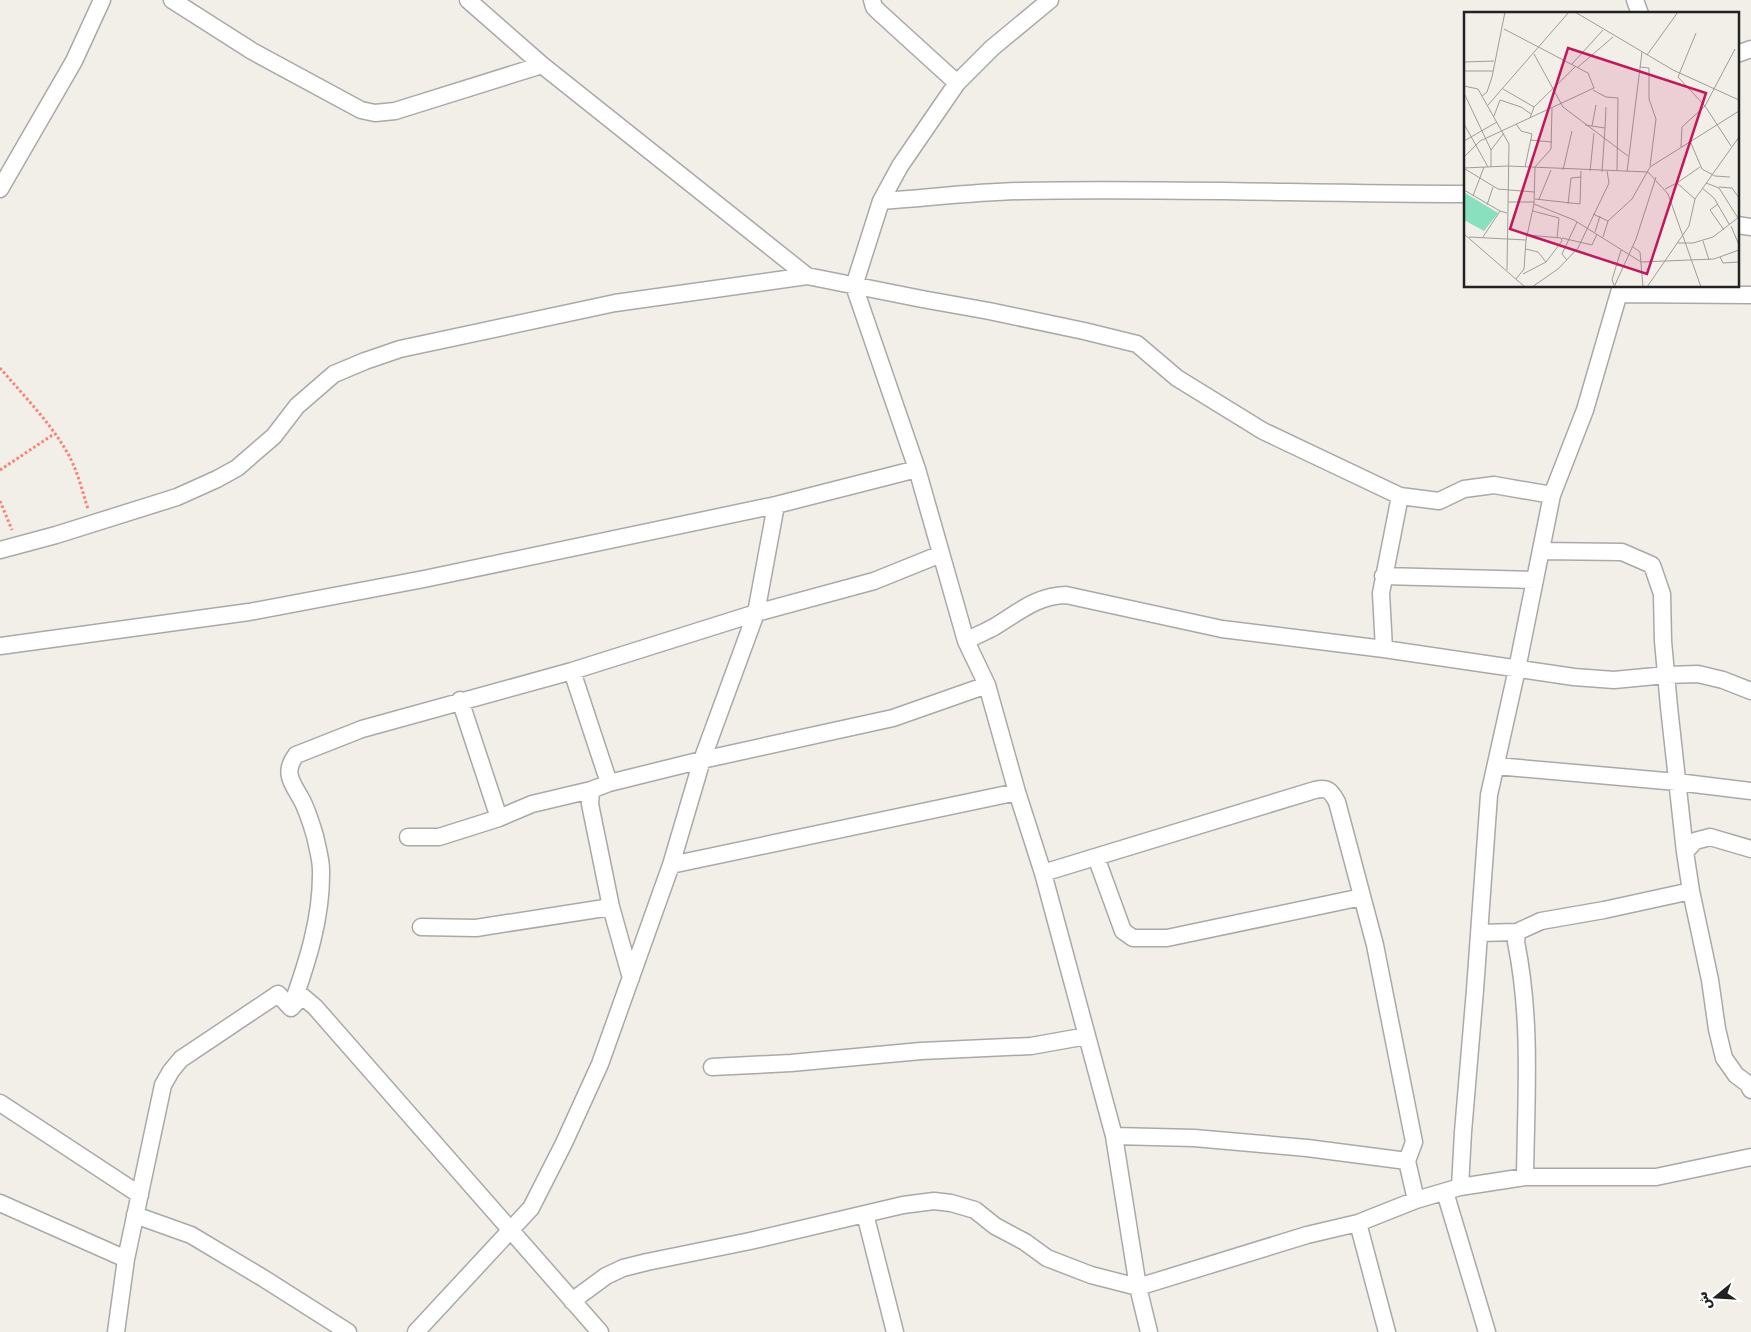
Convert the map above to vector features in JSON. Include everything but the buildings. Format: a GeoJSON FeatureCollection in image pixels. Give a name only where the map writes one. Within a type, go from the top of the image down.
{"type":"FeatureCollection","features":[{"type":"Feature","properties":{"kind":"street"},"geometry":{"type":"LineString","coordinates":[[0,189],[74,61],[102,0]]}},
{"type":"Feature","properties":{"kind":"street"},"geometry":{"type":"LineString","coordinates":[[172,0],[252,51],[361,110],[375,113],[395,111],[542,65]]}},
{"type":"Feature","properties":{"kind":"street"},"geometry":{"type":"LineString","coordinates":[[468,0],[542,65],[807,276]]}},
{"type":"Feature","properties":{"kind":"street"},"geometry":{"type":"LineString","coordinates":[[872,0],[874,7],[879,12],[957,83]]}},
{"type":"Feature","properties":{"kind":"street"},"geometry":{"type":"LineString","coordinates":[[1050,0],[992,48],[957,83],[900,166],[881,201],[854,286],[917,468],[966,641],[986,685],[1017,792],[1043,872],[1114,1136],[1138,1287],[1149,1332]]}},
{"type":"Feature","properties":{"kind":"street"},"geometry":{"type":"LineString","coordinates":[[1635,0],[1639,12]]}},
{"type":"Feature","properties":{"kind":"street"},"geometry":{"type":"LineString","coordinates":[[1738,54],[1751,49]]}},
{"type":"Feature","properties":{"kind":"street"},"geometry":{"type":"LineString","coordinates":[[881,201],[1018,191],[1171,189],[1464,194]]}},
{"type":"Feature","properties":{"kind":"street"},"geometry":{"type":"LineString","coordinates":[[1738,225],[1751,226]]}},
{"type":"Feature","properties":{"kind":"street"},"geometry":{"type":"LineString","coordinates":[[0,550],[177,498],[237,468],[274,436],[297,406],[334,374],[365,361],[416,345],[615,302],[807,276],[989,311],[1137,344],[1177,378],[1263,431],[1324,458],[1400,496],[1439,501],[1464,489],[1494,485],[1552,496]]}},
{"type":"Feature","properties":{"kind":"street"},"geometry":{"type":"LineString","coordinates":[[1487,1332],[1452,1190],[1463,1132],[1489,795],[1552,496],[1585,410],[1620,290],[1751,295]]}},
{"type":"Feature","properties":{"kind":"street"},"geometry":{"type":"LineString","coordinates":[[0,646],[268,608],[424,579],[776,505],[917,468]]}},
{"type":"Feature","properties":{"kind":"street"},"geometry":{"type":"LineString","coordinates":[[1384,649],[1381,593],[1400,496]]}},
{"type":"Feature","properties":{"kind":"street"},"geometry":{"type":"LineString","coordinates":[[416,1332],[531,1208],[564,1143],[600,1064],[671,865],[702,760],[756,613],[776,505]]}},
{"type":"Feature","properties":{"kind":"street"},"geometry":{"type":"LineString","coordinates":[[1541,551],[1622,552],[1652,565],[1662,594],[1666,675],[1685,852],[1691,891],[1710,980],[1717,1030],[1724,1058],[1736,1075],[1748,1084],[1751,1090]]}},
{"type":"Feature","properties":{"kind":"street"},"geometry":{"type":"LineString","coordinates":[[291,1008],[307,962],[318,916],[321,868],[305,806],[290,781],[291,762],[296,755],[362,729],[460,700],[572,671],[756,613],[874,581],[941,554]]}},
{"type":"Feature","properties":{"kind":"street"},"geometry":{"type":"LineString","coordinates":[[1383,576],[1535,580]]}},
{"type":"Feature","properties":{"kind":"street"},"geometry":{"type":"LineString","coordinates":[[966,641],[993,628],[1036,601],[1051,595],[1066,595],[1222,629],[1384,649],[1574,677],[1614,680],[1698,674],[1723,680],[1751,692]]}},
{"type":"Feature","properties":{"kind":"street"},"geometry":{"type":"LineString","coordinates":[[572,671],[609,784]]}},
{"type":"Feature","properties":{"kind":"street"},"geometry":{"type":"LineString","coordinates":[[408,837],[438,837],[499,818],[532,804],[702,760],[893,718],[986,685]]}},
{"type":"Feature","properties":{"kind":"street"},"geometry":{"type":"LineString","coordinates":[[460,700],[499,818]]}},
{"type":"Feature","properties":{"kind":"street"},"geometry":{"type":"LineString","coordinates":[[1496,766],[1677,782],[1751,791]]}},
{"type":"Feature","properties":{"kind":"street"},"geometry":{"type":"LineString","coordinates":[[1043,872],[1323,788],[1332,794],[1337,802],[1375,945],[1414,1142],[1407,1161],[1416,1200]]}},
{"type":"Feature","properties":{"kind":"street"},"geometry":{"type":"LineString","coordinates":[[591,790],[590,804],[611,907],[630,978]]}},
{"type":"Feature","properties":{"kind":"street"},"geometry":{"type":"LineString","coordinates":[[671,865],[1017,792]]}},
{"type":"Feature","properties":{"kind":"street"},"geometry":{"type":"LineString","coordinates":[[1685,852],[1695,841],[1710,838],[1751,849]]}},
{"type":"Feature","properties":{"kind":"street"},"geometry":{"type":"LineString","coordinates":[[1096,857],[1124,931],[1133,938],[1167,938],[1362,897]]}},
{"type":"Feature","properties":{"kind":"street"},"geometry":{"type":"LineString","coordinates":[[1479,933],[1517,932],[1541,921],[1604,910],[1691,891]]}},
{"type":"Feature","properties":{"kind":"street"},"geometry":{"type":"LineString","coordinates":[[421,927],[476,928],[611,907]]}},
{"type":"Feature","properties":{"kind":"street"},"geometry":{"type":"LineString","coordinates":[[1517,932],[1516,942],[1522,971],[1526,1010],[1527,1060],[1524,1177]]}},
{"type":"Feature","properties":{"kind":"street"},"geometry":{"type":"LineString","coordinates":[[116,1332],[126,1259],[163,1085],[181,1059],[278,994],[291,1008]]}},
{"type":"Feature","properties":{"kind":"street"},"geometry":{"type":"LineString","coordinates":[[291,1008],[302,996],[315,1007],[600,1332]]}},
{"type":"Feature","properties":{"kind":"street"},"geometry":{"type":"LineString","coordinates":[[712,1067],[791,1063],[930,1050],[1031,1046],[1087,1036]]}},
{"type":"Feature","properties":{"kind":"street"},"geometry":{"type":"LineString","coordinates":[[0,1103],[140,1195]]}},
{"type":"Feature","properties":{"kind":"street"},"geometry":{"type":"LineString","coordinates":[[1114,1136],[1204,1139],[1307,1148],[1407,1161]]}},
{"type":"Feature","properties":{"kind":"street"},"geometry":{"type":"LineString","coordinates":[[572,1302],[606,1276],[623,1268],[732,1245],[902,1205],[934,1201],[951,1203],[975,1210],[995,1226],[1024,1242],[1047,1258],[1091,1275],[1138,1287],[1307,1235],[1358,1223],[1416,1200],[1452,1190],[1524,1177],[1656,1177],[1751,1158]]}},
{"type":"Feature","properties":{"kind":"street"},"geometry":{"type":"LineString","coordinates":[[0,1203],[126,1259]]}},
{"type":"Feature","properties":{"kind":"street"},"geometry":{"type":"LineString","coordinates":[[865,1214],[896,1332]]}},
{"type":"Feature","properties":{"kind":"street"},"geometry":{"type":"LineString","coordinates":[[136,1215],[192,1235],[348,1332]]}},
{"type":"Feature","properties":{"kind":"street"},"geometry":{"type":"LineString","coordinates":[[1358,1223],[1387,1332]]}},
{"type":"Feature","properties":{"kind":"path"},"geometry":{"type":"LineString","coordinates":[[0,368],[49,425],[67,452],[77,475],[93,524]]}},
{"type":"Feature","properties":{"kind":"path"},"geometry":{"type":"LineString","coordinates":[[0,470],[54,434]]}},
{"type":"Feature","properties":{"kind":"path"},"geometry":{"type":"LineString","coordinates":[[0,501],[19,545]]}}]}
